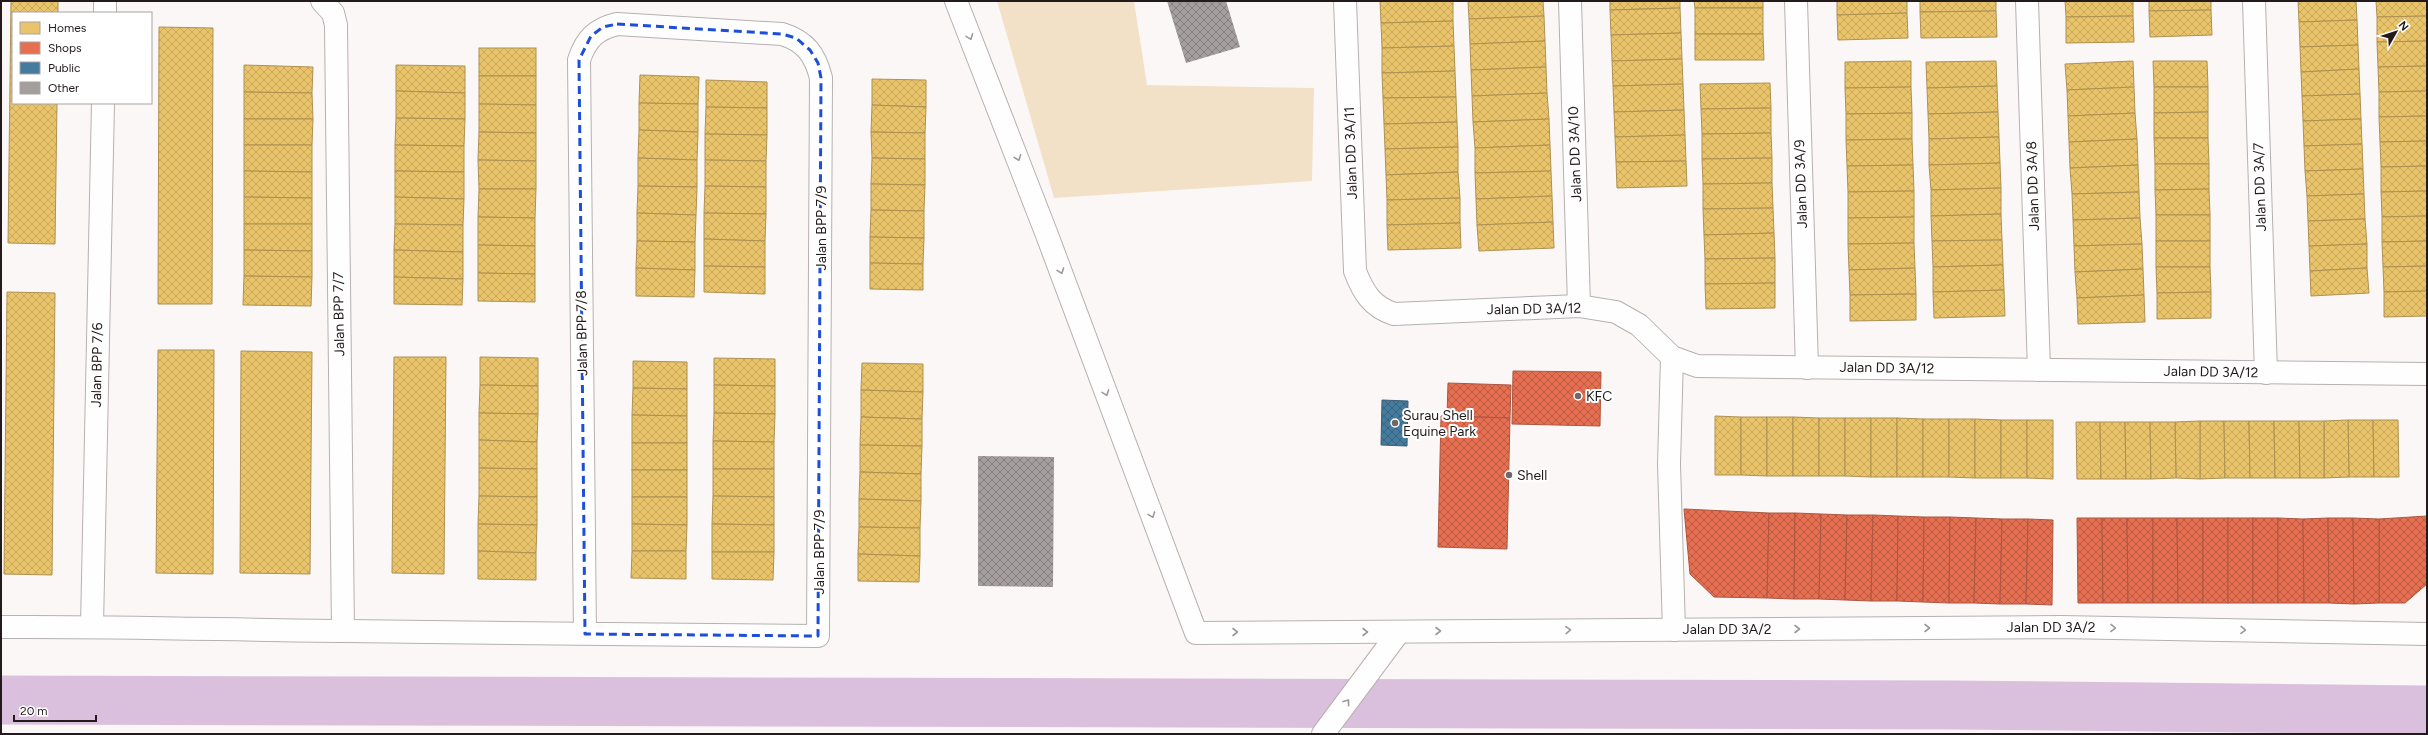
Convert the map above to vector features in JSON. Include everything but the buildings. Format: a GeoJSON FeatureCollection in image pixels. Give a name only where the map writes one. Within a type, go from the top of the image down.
{"type":"FeatureCollection","features":[{"type":"Feature","properties":{"kind":"street"},"geometry":{"type":"LineString","coordinates":[[105,1],[105,12]]}},
{"type":"Feature","properties":{"kind":"street","name":"Jalan BPP 7/7"},"geometry":{"type":"LineString","coordinates":[[322,1],[333,14],[336,25],[343,631]]}},
{"type":"Feature","properties":{"kind":"street","name":"Jalan DD 3A/2"},"geometry":{"type":"LineString","coordinates":[[956,1],[1048,235],[1196,633],[2060,627],[2427,634]]}},
{"type":"Feature","properties":{"kind":"street","name":"Jalan DD 3A/11"},"geometry":{"type":"LineString","coordinates":[[1345,1],[1356,270],[1361,286],[1371,300]]}},
{"type":"Feature","properties":{"kind":"street","name":"Jalan DD 3A/10"},"geometry":{"type":"LineString","coordinates":[[1570,1],[1579,306]]}},
{"type":"Feature","properties":{"kind":"street","name":"Jalan DD 3A/9"},"geometry":{"type":"LineString","coordinates":[[1796,1],[1807,368]]}},
{"type":"Feature","properties":{"kind":"street","name":"Jalan DD 3A/8"},"geometry":{"type":"LineString","coordinates":[[2026,1],[2039,370]]}},
{"type":"Feature","properties":{"kind":"street","name":"Jalan DD 3A/7"},"geometry":{"type":"LineString","coordinates":[[2254,1],[2266,372]]}},
{"type":"Feature","properties":{"kind":"street","name":"Jalan BPP 7/9"},"geometry":{"type":"LineString","coordinates":[[586,634],[818,636],[821,78],[818,63],[810,50],[796,38],[782,34],[618,24],[603,27],[591,36]]}},
{"type":"Feature","properties":{"kind":"street","name":"Jalan BPP 7/8"},"geometry":{"type":"LineString","coordinates":[[586,634],[579,60],[583,48],[591,36]]}},
{"type":"Feature","properties":{"kind":"street","name":"Jalan BPP 7/6"},"geometry":{"type":"LineString","coordinates":[[92,626],[103,104]]}},
{"type":"Feature","properties":{"kind":"street","name":"Jalan DD 3A/12"},"geometry":{"type":"LineString","coordinates":[[1371,300],[1381,310],[1394,314],[1579,306],[1616,312],[1638,325],[1672,357],[1697,366],[2427,374]]}},
{"type":"Feature","properties":{"kind":"street"},"geometry":{"type":"LineString","coordinates":[[1672,357],[1669,464],[1674,630]]}},
{"type":"Feature","properties":{"kind":"street"},"geometry":{"type":"LineString","coordinates":[[1,627],[92,626],[586,634]]}},
{"type":"Feature","properties":{"kind":"street"},"geometry":{"type":"LineString","coordinates":[[1324,734],[1399,632]]}},
{"type":"Feature","properties":{"kind":"highlighted area"},"geometry":{"type":"Polygon","coordinates":[[[617,24],[782,34],[796,38],[810,50],[818,63],[821,78],[818,636],[585,634],[579,60],[591,36],[603,27],[617,24]]]}},
{"type":"Feature","properties":{"kind":"shaded area"},"geometry":{"type":"Polygon","coordinates":[[[997,1],[1134,1],[1147,85],[1314,88],[1312,181],[1054,198],[997,1]]]}},
{"type":"Feature","properties":{"kind":"waterway"},"geometry":{"type":"LineString","coordinates":[[1,700],[1952,705],[2427,710]]}},
{"type":"Feature","properties":{"kind":"place","name":"KFC"},"geometry":{"type":"Point","coordinates":[1578,396]}},
{"type":"Feature","properties":{"kind":"place","name":"Surau Shell Equine Park"},"geometry":{"type":"Point","coordinates":[1395,423]}},
{"type":"Feature","properties":{"kind":"place","name":"Shell"},"geometry":{"type":"Point","coordinates":[1509,475]}}]}
